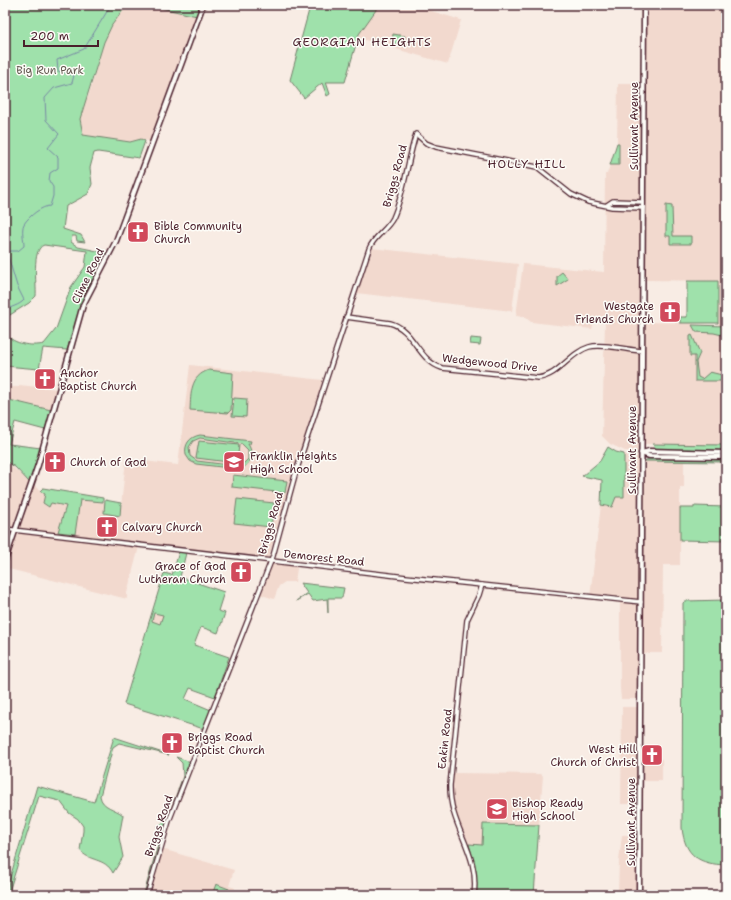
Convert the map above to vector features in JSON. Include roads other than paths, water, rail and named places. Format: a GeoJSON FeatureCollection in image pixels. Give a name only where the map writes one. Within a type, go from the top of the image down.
{"type":"FeatureCollection","features":[{"type":"Feature","properties":{"kind":"main road","name":"Clime Road"},"geometry":{"type":"LineString","coordinates":[[5,560],[43,450],[83,305],[116,240],[203,5]]}},
{"type":"Feature","properties":{"kind":"main road","name":"Sullivant Avenue"},"geometry":{"type":"LineString","coordinates":[[639,895],[644,5]]}},
{"type":"Feature","properties":{"kind":"main road"},"geometry":{"type":"LineString","coordinates":[[641,453],[649,451],[726,453]]}},
{"type":"Feature","properties":{"kind":"main road"},"geometry":{"type":"LineString","coordinates":[[641,453],[649,456],[726,457]]}},
{"type":"Feature","properties":{"kind":"street","name":"Briggs Road"},"geometry":{"type":"LineString","coordinates":[[147,895],[172,815],[270,561],[292,482],[370,246],[374,238],[392,219],[406,177],[416,134],[433,146],[537,167],[576,196],[590,202],[607,205]]}},
{"type":"Feature","properties":{"kind":"street"},"geometry":{"type":"LineString","coordinates":[[607,205],[613,202],[643,202]]}},
{"type":"Feature","properties":{"kind":"street"},"geometry":{"type":"LineString","coordinates":[[607,205],[612,207],[643,208]]}},
{"type":"Feature","properties":{"kind":"street","name":"Wedgewood Drive"},"geometry":{"type":"LineString","coordinates":[[346,317],[394,324],[404,330],[427,359],[436,366],[481,372],[542,378],[550,375],[588,347],[597,346],[642,351]]}},
{"type":"Feature","properties":{"kind":"street","name":"Demorest Road"},"geometry":{"type":"LineString","coordinates":[[5,529],[270,561],[641,602]]}},
{"type":"Feature","properties":{"kind":"street","name":"Eakin Road"},"geometry":{"type":"LineString","coordinates":[[474,895],[475,876],[473,860],[453,813],[450,785],[467,620],[479,595],[482,584]]}},
{"type":"Feature","properties":{"kind":"waterway"},"geometry":{"type":"LineString","coordinates":[[5,311],[20,304],[24,300],[17,286],[7,253],[11,251],[18,251],[24,246],[24,224],[36,212],[50,206],[53,196],[53,187],[49,181],[50,173],[58,168],[58,157],[48,148],[59,134],[46,120],[45,98],[54,88],[72,83],[74,75],[58,71],[57,60],[84,49],[111,5]]}},
{"type":"Feature","properties":{"kind":"waterway"},"geometry":{"type":"LineString","coordinates":[[5,340],[8,341],[5,345]]}},
{"type":"Feature","properties":{"kind":"place","name":"Bible Community Church"},"geometry":{"type":"Point","coordinates":[138,232]}},
{"type":"Feature","properties":{"kind":"place","name":"Westgate Friends Church"},"geometry":{"type":"Point","coordinates":[670,312]}},
{"type":"Feature","properties":{"kind":"place","name":"Anchor Baptist Church"},"geometry":{"type":"Point","coordinates":[45,379]}},
{"type":"Feature","properties":{"kind":"place","name":"Church of God"},"geometry":{"type":"Point","coordinates":[55,462]}},
{"type":"Feature","properties":{"kind":"place","name":"Franklin Heights High School"},"geometry":{"type":"Point","coordinates":[234,462]}},
{"type":"Feature","properties":{"kind":"place","name":"Calvary Church"},"geometry":{"type":"Point","coordinates":[107,527]}},
{"type":"Feature","properties":{"kind":"place","name":"Grace of God Lutheran Church"},"geometry":{"type":"Point","coordinates":[241,572]}},
{"type":"Feature","properties":{"kind":"place","name":"Briggs Road Baptist Church"},"geometry":{"type":"Point","coordinates":[172,743]}},
{"type":"Feature","properties":{"kind":"place","name":"West Hill Church of Christ"},"geometry":{"type":"Point","coordinates":[652,755]}},
{"type":"Feature","properties":{"kind":"place","name":"Bishop Ready High School"},"geometry":{"type":"Point","coordinates":[497,809]}},
{"type":"Feature","properties":{"kind":"district","name":"GEORGIAN HEIGHTS"},"geometry":{"type":"Point","coordinates":[362,42]}},
{"type":"Feature","properties":{"kind":"district","name":"HOLLY HILL"},"geometry":{"type":"Point","coordinates":[527,164]}},
{"type":"Feature","properties":{"kind":"park label","name":"Big Run Park"},"geometry":{"type":"Point","coordinates":[50,70]}}]}
